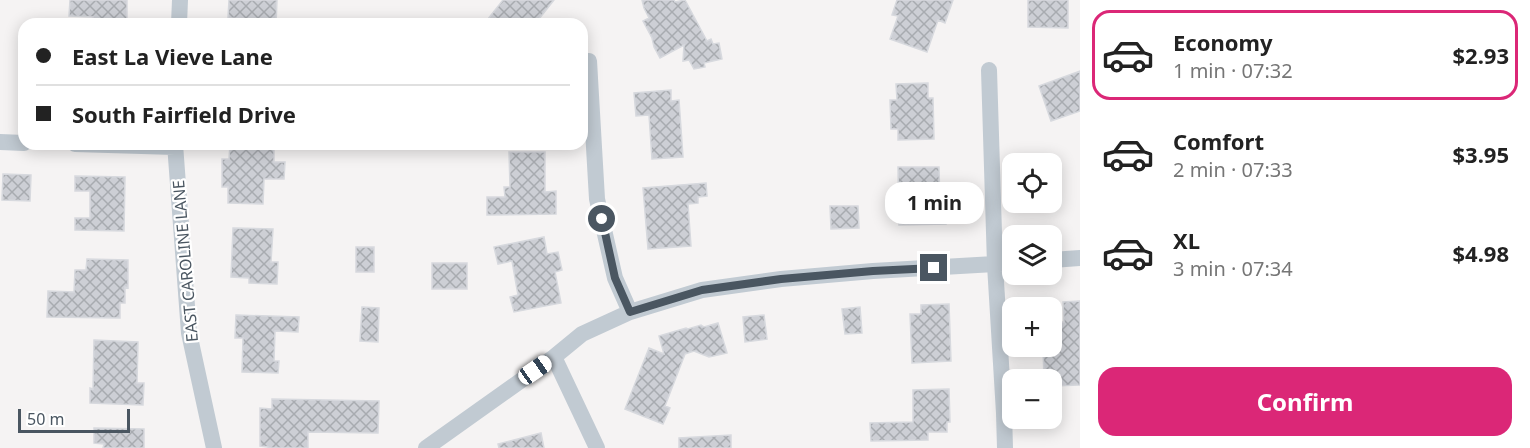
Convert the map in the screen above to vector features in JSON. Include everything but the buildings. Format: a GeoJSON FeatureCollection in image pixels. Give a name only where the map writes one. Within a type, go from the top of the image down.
{"type":"FeatureCollection","features":[{"type":"Feature","properties":{"kind":"street"},"geometry":{"type":"LineString","coordinates":[[179,18],[180,0]]}},
{"type":"Feature","properties":{"kind":"street"},"geometry":{"type":"LineString","coordinates":[[589,61],[597,199],[615,278],[630,312]]}},
{"type":"Feature","properties":{"kind":"street"},"geometry":{"type":"LineString","coordinates":[[989,70],[995,265],[1005,448]]}},
{"type":"Feature","properties":{"kind":"street"},"geometry":{"type":"LineString","coordinates":[[0,142],[18,143]]}},
{"type":"Feature","properties":{"kind":"street","name":"EAST CAROLINE LANE"},"geometry":{"type":"LineString","coordinates":[[175,150],[189,333],[214,448]]}},
{"type":"Feature","properties":{"kind":"street"},"geometry":{"type":"LineString","coordinates":[[1062,259],[1080,258]]}},
{"type":"Feature","properties":{"kind":"street"},"geometry":{"type":"LineString","coordinates":[[426,448],[554,357],[582,334],[630,312],[702,290],[781,279],[873,271],[1002,264]]}},
{"type":"Feature","properties":{"kind":"street"},"geometry":{"type":"LineString","coordinates":[[554,357],[597,448]]}},
{"type":"Feature","properties":{"kind":"route"},"geometry":{"type":"LineString","coordinates":[[602,219],[615,278],[630,312],[702,290],[781,279],[934,268]]}}]}
